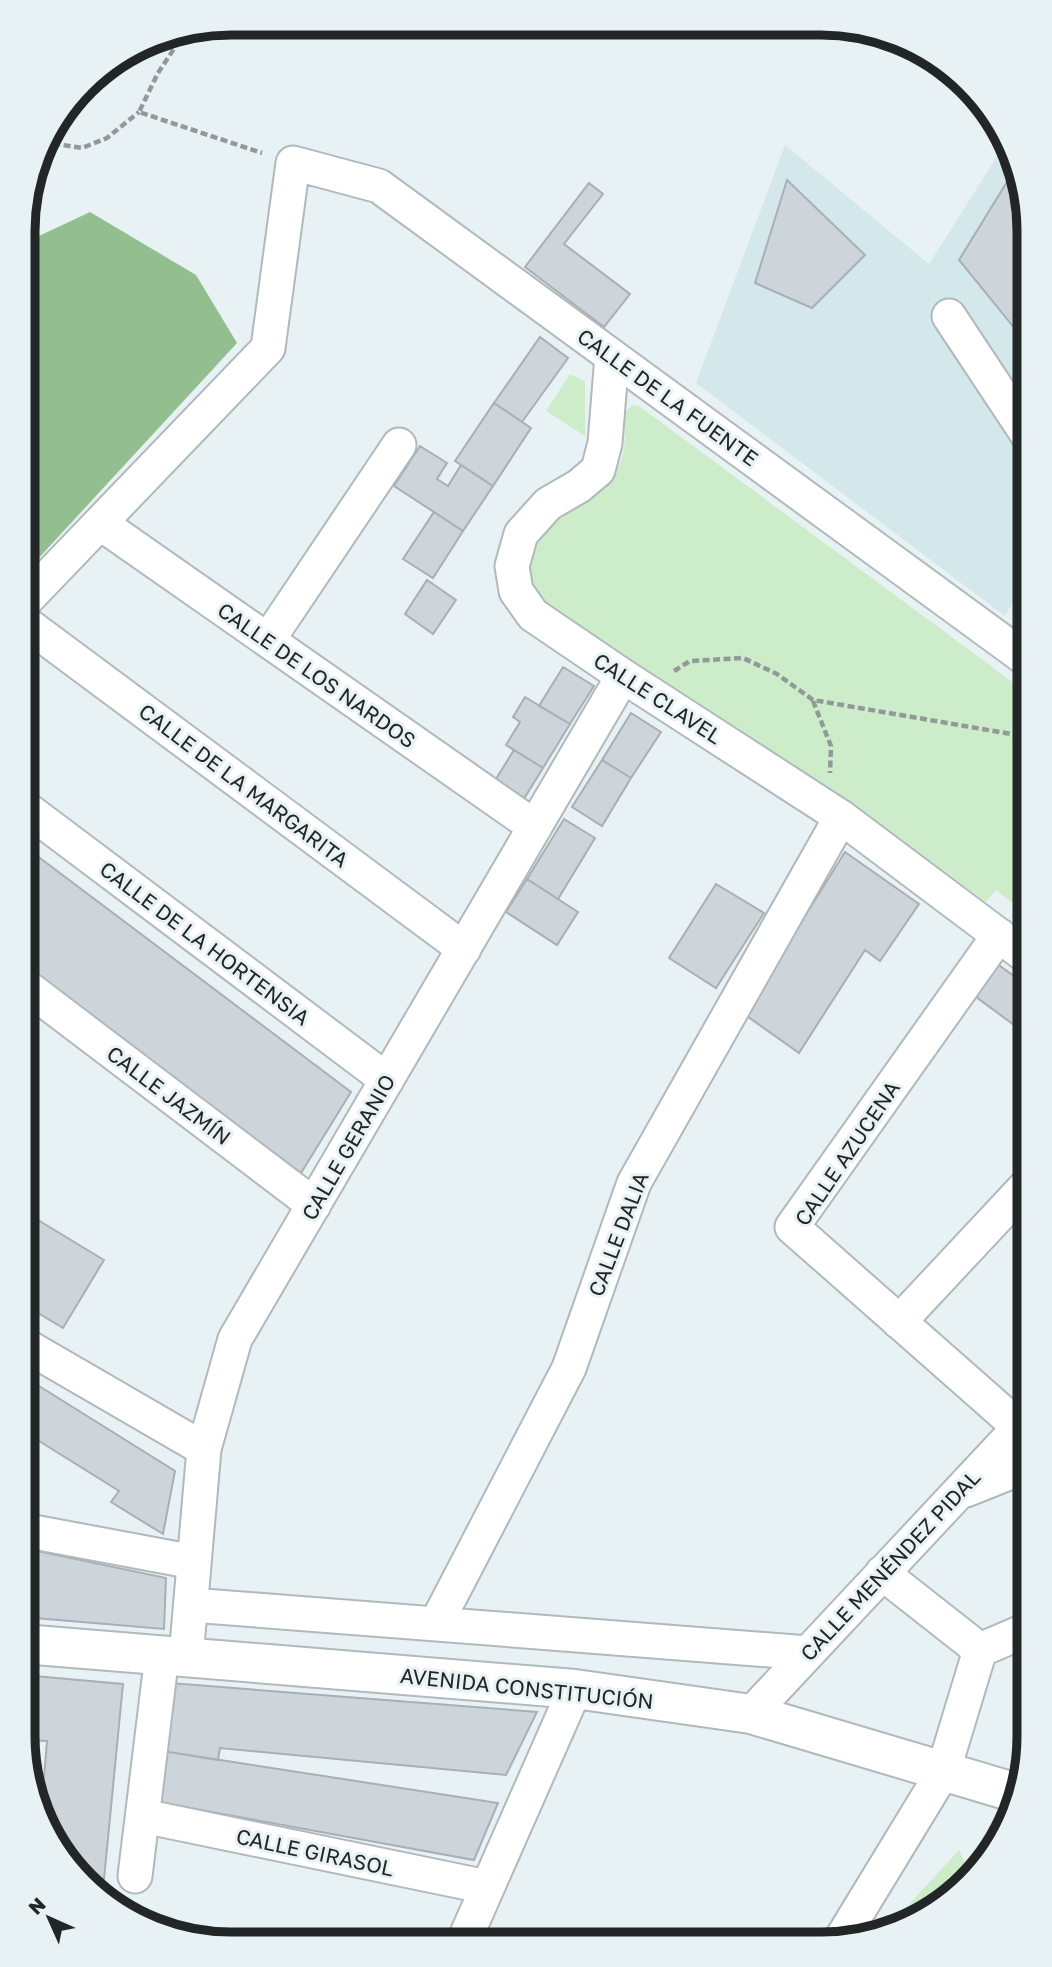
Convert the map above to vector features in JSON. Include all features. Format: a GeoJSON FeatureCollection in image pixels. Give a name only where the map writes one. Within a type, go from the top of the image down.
{"type":"FeatureCollection","features":[{"type":"Feature","properties":{"kind":"street","name":"CALLE DE LA FUENTE"},"geometry":{"type":"LineString","coordinates":[[293,163],[379,186],[1017,652]]}},
{"type":"Feature","properties":{"kind":"street"},"geometry":{"type":"LineString","coordinates":[[35,591],[268,348],[293,163]]}},
{"type":"Feature","properties":{"kind":"street"},"geometry":{"type":"LineString","coordinates":[[949,316],[1017,418]]}},
{"type":"Feature","properties":{"kind":"street","name":"CALLE CLAVEL"},"geometry":{"type":"LineString","coordinates":[[612,356],[605,443],[598,470],[579,486],[548,504],[521,534],[512,566],[516,591],[533,615],[834,813],[1017,948]]}},
{"type":"Feature","properties":{"kind":"street"},"geometry":{"type":"LineString","coordinates":[[268,640],[399,445]]}},
{"type":"Feature","properties":{"kind":"street","name":"CALLE DE LOS NARDOS"},"geometry":{"type":"LineString","coordinates":[[100,523],[534,827]]}},
{"type":"Feature","properties":{"kind":"street","name":"CALLE DE LA MARGARITA"},"geometry":{"type":"LineString","coordinates":[[35,630],[464,948]]}},
{"type":"Feature","properties":{"kind":"street","name":"CALLE GERANIO"},"geometry":{"type":"LineString","coordinates":[[135,1876],[143,1816],[174,1656],[191,1605],[204,1449],[235,1339],[534,827],[633,683]]}},
{"type":"Feature","properties":{"kind":"street","name":"CALLE DALIA"},"geometry":{"type":"LineString","coordinates":[[436,1624],[569,1368],[634,1183],[834,813]]}},
{"type":"Feature","properties":{"kind":"street","name":"CALLE DE LA HORTENSIA"},"geometry":{"type":"LineString","coordinates":[[35,815],[387,1080]]}},
{"type":"Feature","properties":{"kind":"street","name":"CALLE AZUCENA"},"geometry":{"type":"LineString","coordinates":[[999,935],[792,1227],[899,1322],[1017,1416]]}},
{"type":"Feature","properties":{"kind":"street","name":"CALLE JAZMÍN"},"geometry":{"type":"LineString","coordinates":[[35,993],[314,1205]]}},
{"type":"Feature","properties":{"kind":"street"},"geometry":{"type":"LineString","coordinates":[[899,1322],[1017,1196]]}},
{"type":"Feature","properties":{"kind":"street"},"geometry":{"type":"LineString","coordinates":[[35,1351],[204,1449]]}},
{"type":"Feature","properties":{"kind":"street","name":"CALLE MENÉNDEZ PIDAL"},"geometry":{"type":"LineString","coordinates":[[751,1714],[1017,1429]]}},
{"type":"Feature","properties":{"kind":"street"},"geometry":{"type":"LineString","coordinates":[[956,1494],[1017,1470]]}},
{"type":"Feature","properties":{"kind":"street"},"geometry":{"type":"LineString","coordinates":[[35,1532],[194,1562]]}},
{"type":"Feature","properties":{"kind":"street"},"geometry":{"type":"LineString","coordinates":[[882,1573],[980,1650]]}},
{"type":"Feature","properties":{"kind":"street"},"geometry":{"type":"LineString","coordinates":[[191,1605],[808,1653]]}},
{"type":"Feature","properties":{"kind":"street"},"geometry":{"type":"LineString","coordinates":[[847,1930],[943,1772],[980,1650],[1017,1634]]}},
{"type":"Feature","properties":{"kind":"street","name":"AVENIDA CONSTITUCIÓN"},"geometry":{"type":"LineString","coordinates":[[35,1645],[575,1689],[751,1714],[1009,1791]]}},
{"type":"Feature","properties":{"kind":"street"},"geometry":{"type":"LineString","coordinates":[[468,1932],[575,1689]]}},
{"type":"Feature","properties":{"kind":"street","name":"CALLE GIRASOL"},"geometry":{"type":"LineString","coordinates":[[143,1816],[487,1887]]}},
{"type":"Feature","properties":{"kind":"path"},"geometry":{"type":"LineString","coordinates":[[56,144],[82,148],[107,138],[139,112],[158,73],[178,43]]}},
{"type":"Feature","properties":{"kind":"path"},"geometry":{"type":"LineString","coordinates":[[139,112],[293,163]]}},
{"type":"Feature","properties":{"kind":"path"},"geometry":{"type":"LineString","coordinates":[[633,683],[690,662],[743,658],[777,674],[813,700],[1017,735]]}},
{"type":"Feature","properties":{"kind":"path"},"geometry":{"type":"LineString","coordinates":[[813,700],[831,746],[834,813]]}},
{"type":"Feature","properties":{"kind":"shaded area"},"geometry":{"type":"Polygon","coordinates":[[[785,145],[929,264],[1000,152],[1013,193],[1017,231],[1017,594],[1005,616],[696,383],[785,145]]]}},
{"type":"Feature","properties":{"kind":"green space"},"geometry":{"type":"Polygon","coordinates":[[[90,212],[196,275],[237,343],[35,562],[35,238],[90,212]]]}},
{"type":"Feature","properties":{"kind":"green space"},"geometry":{"type":"Polygon","coordinates":[[[570,374],[585,382],[585,436],[546,411],[570,374]]]}},
{"type":"Feature","properties":{"kind":"green space"},"geometry":{"type":"Polygon","coordinates":[[[632,405],[639,406],[1017,685],[1017,907],[996,890],[986,902],[838,796],[544,603],[532,590],[527,552],[544,532],[602,488],[616,471],[624,449],[625,412],[632,405]]]}},
{"type":"Feature","properties":{"kind":"green space"},"geometry":{"type":"Polygon","coordinates":[[[959,1850],[967,1866],[959,1874],[930,1899],[899,1915],[959,1850]]]}},
{"type":"Feature","properties":{"kind":"building"},"geometry":{"type":"Polygon","coordinates":[[[1009,178],[1017,231],[1017,331],[959,260],[1009,178]]]}},
{"type":"Feature","properties":{"kind":"building"},"geometry":{"type":"Polygon","coordinates":[[[787,180],[865,255],[812,308],[755,283],[787,180]]]}},
{"type":"Feature","properties":{"kind":"building"},"geometry":{"type":"Polygon","coordinates":[[[589,183],[603,194],[564,244],[630,294],[604,327],[525,267],[589,183]]]}},
{"type":"Feature","properties":{"kind":"building"},"geometry":{"type":"Polygon","coordinates":[[[540,337],[568,358],[522,422],[494,403],[540,337]]]}},
{"type":"Feature","properties":{"kind":"building"},"geometry":{"type":"Polygon","coordinates":[[[494,403],[531,428],[493,486],[455,461],[494,403]]]}},
{"type":"Feature","properties":{"kind":"building"},"geometry":{"type":"Polygon","coordinates":[[[420,446],[447,463],[437,479],[448,486],[461,465],[493,486],[463,531],[394,486],[420,446]]]}},
{"type":"Feature","properties":{"kind":"building"},"geometry":{"type":"Polygon","coordinates":[[[434,512],[463,531],[433,578],[403,559],[434,512]]]}},
{"type":"Feature","properties":{"kind":"building"},"geometry":{"type":"Polygon","coordinates":[[[427,580],[456,600],[433,634],[405,614],[427,580]]]}},
{"type":"Feature","properties":{"kind":"building"},"geometry":{"type":"Polygon","coordinates":[[[563,667],[594,686],[570,724],[539,706],[563,667]]]}},
{"type":"Feature","properties":{"kind":"building"},"geometry":{"type":"Polygon","coordinates":[[[525,697],[570,724],[543,768],[506,745],[520,722],[513,717],[525,697]]]}},
{"type":"Feature","properties":{"kind":"building"},"geometry":{"type":"Polygon","coordinates":[[[631,713],[661,732],[631,778],[602,760],[631,713]]]}},
{"type":"Feature","properties":{"kind":"building"},"geometry":{"type":"Polygon","coordinates":[[[514,750],[543,768],[520,805],[491,787],[514,750]]]}},
{"type":"Feature","properties":{"kind":"building"},"geometry":{"type":"Polygon","coordinates":[[[602,760],[631,778],[602,826],[572,807],[602,760]]]}},
{"type":"Feature","properties":{"kind":"building"},"geometry":{"type":"Polygon","coordinates":[[[564,819],[595,838],[558,899],[527,879],[564,819]]]}},
{"type":"Feature","properties":{"kind":"building"},"geometry":{"type":"Polygon","coordinates":[[[845,852],[919,904],[880,961],[865,950],[799,1053],[744,1014],[845,852]]]}},
{"type":"Feature","properties":{"kind":"building"},"geometry":{"type":"Polygon","coordinates":[[[35,854],[351,1092],[301,1173],[35,976],[35,854]]]}},
{"type":"Feature","properties":{"kind":"building"},"geometry":{"type":"Polygon","coordinates":[[[527,879],[578,912],[557,945],[506,912],[527,879]]]}},
{"type":"Feature","properties":{"kind":"building"},"geometry":{"type":"Polygon","coordinates":[[[716,884],[764,913],[716,988],[669,958],[716,884]]]}},
{"type":"Feature","properties":{"kind":"building"},"geometry":{"type":"Polygon","coordinates":[[[996,963],[1017,978],[1017,1027],[972,994],[996,963]]]}},
{"type":"Feature","properties":{"kind":"building"},"geometry":{"type":"Polygon","coordinates":[[[35,1218],[104,1260],[63,1328],[35,1311],[35,1218]]]}},
{"type":"Feature","properties":{"kind":"building"},"geometry":{"type":"Polygon","coordinates":[[[35,1384],[175,1471],[163,1534],[111,1502],[119,1491],[35,1438],[35,1384]]]}},
{"type":"Feature","properties":{"kind":"building"},"geometry":{"type":"Polygon","coordinates":[[[35,1551],[166,1578],[164,1629],[35,1618],[35,1551]]]}},
{"type":"Feature","properties":{"kind":"building"},"geometry":{"type":"Polygon","coordinates":[[[35,1676],[123,1684],[104,1879],[97,1878],[68,1845],[45,1799],[43,1790],[47,1741],[35,1740],[35,1676]]]}},
{"type":"Feature","properties":{"kind":"building"},"geometry":{"type":"Polygon","coordinates":[[[170,1683],[537,1712],[506,1775],[220,1748],[218,1760],[162,1751],[170,1683]]]}},
{"type":"Feature","properties":{"kind":"building"},"geometry":{"type":"Polygon","coordinates":[[[162,1751],[498,1803],[474,1860],[157,1802],[162,1751]]]}}]}
